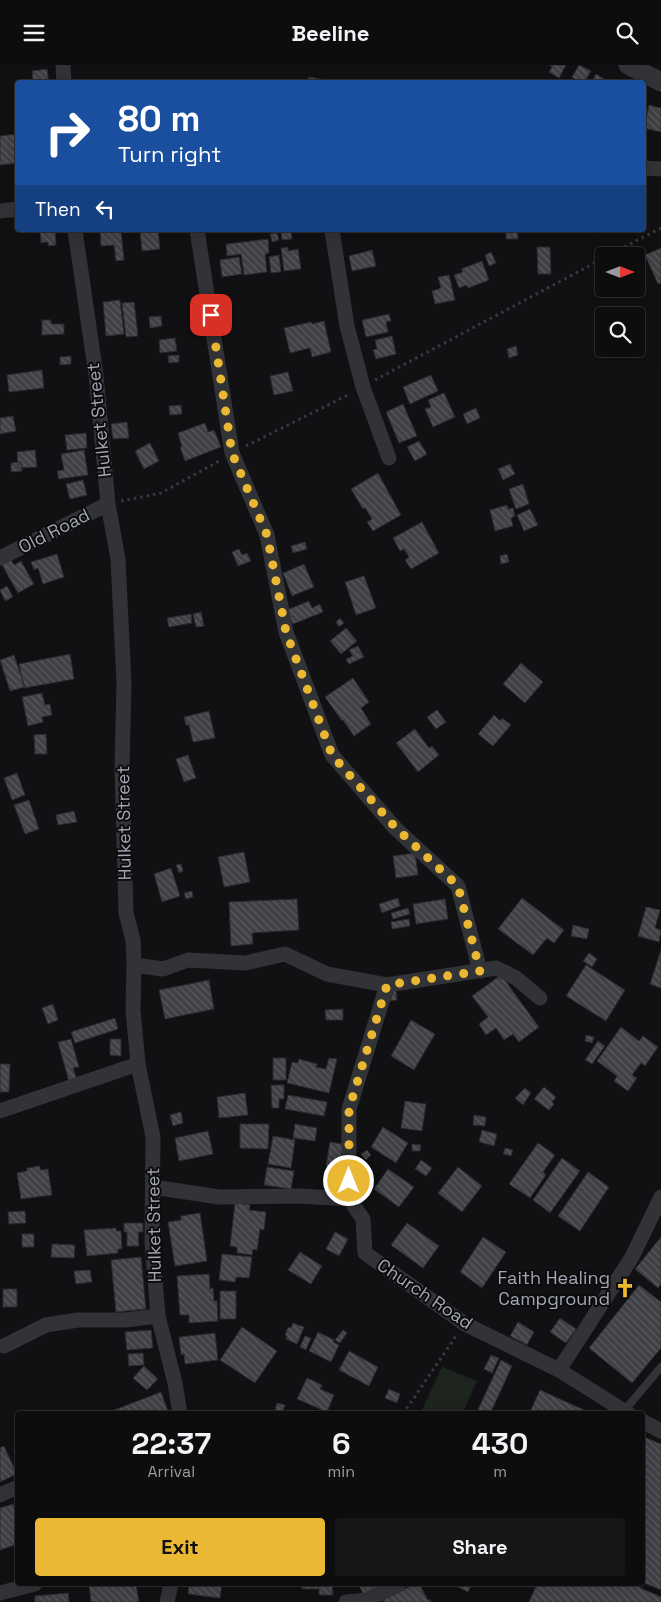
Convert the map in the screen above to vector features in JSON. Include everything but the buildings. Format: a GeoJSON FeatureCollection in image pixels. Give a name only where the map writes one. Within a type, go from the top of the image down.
{"type":"FeatureCollection","features":[{"type":"Feature","properties":{"kind":"street"},"geometry":{"type":"LineString","coordinates":[[62,65],[64,80]]}},
{"type":"Feature","properties":{"kind":"street"},"geometry":{"type":"LineString","coordinates":[[628,65],[661,81]]}},
{"type":"Feature","properties":{"kind":"street"},"geometry":{"type":"LineString","coordinates":[[646,169],[661,169]]}},
{"type":"Feature","properties":{"kind":"street"},"geometry":{"type":"LineString","coordinates":[[0,211],[15,209]]}},
{"type":"Feature","properties":{"kind":"street","name":"Hulket Street"},"geometry":{"type":"LineString","coordinates":[[75,232],[96,375],[108,504],[118,559],[124,683],[122,769],[126,913],[133,940],[134,1010],[138,1065],[153,1137],[152,1242],[158,1316],[175,1383],[180,1411]]}},
{"type":"Feature","properties":{"kind":"street"},"geometry":{"type":"LineString","coordinates":[[197,232],[232,453],[267,535],[286,632],[332,755],[395,827],[458,886],[480,971]]}},
{"type":"Feature","properties":{"kind":"street"},"geometry":{"type":"LineString","coordinates":[[332,232],[347,327],[363,387],[390,458]]}},
{"type":"Feature","properties":{"kind":"street","name":"Old Road"},"geometry":{"type":"LineString","coordinates":[[0,559],[108,504]]}},
{"type":"Feature","properties":{"kind":"street"},"geometry":{"type":"LineString","coordinates":[[134,965],[163,969],[188,960],[244,963],[285,954],[327,974],[387,985],[496,968],[516,978],[540,998]]}},
{"type":"Feature","properties":{"kind":"street"},"geometry":{"type":"LineString","coordinates":[[153,1187],[219,1197],[300,1196],[349,1199],[349,1109],[387,985]]}},
{"type":"Feature","properties":{"kind":"street"},"geometry":{"type":"LineString","coordinates":[[0,1111],[138,1065]]}},
{"type":"Feature","properties":{"kind":"street"},"geometry":{"type":"LineString","coordinates":[[559,1370],[632,1257],[661,1197]]}},
{"type":"Feature","properties":{"kind":"street","name":"Church Road"},"geometry":{"type":"LineString","coordinates":[[349,1199],[363,1219],[365,1253],[465,1323],[559,1370],[624,1411]]}},
{"type":"Feature","properties":{"kind":"street"},"geometry":{"type":"LineString","coordinates":[[4,1346],[46,1325],[78,1320],[125,1320],[158,1316]]}},
{"type":"Feature","properties":{"kind":"street"},"geometry":{"type":"LineString","coordinates":[[645,1423],[661,1431]]}},
{"type":"Feature","properties":{"kind":"street"},"geometry":{"type":"LineString","coordinates":[[0,1495],[15,1488]]}},
{"type":"Feature","properties":{"kind":"street"},"geometry":{"type":"LineString","coordinates":[[0,1593],[27,1586]]}},
{"type":"Feature","properties":{"kind":"street"},"geometry":{"type":"LineString","coordinates":[[170,1602],[171,1586]]}},
{"type":"Feature","properties":{"kind":"street"},"geometry":{"type":"LineString","coordinates":[[346,1602],[367,1600],[395,1586]]}},
{"type":"Feature","properties":{"kind":"lane"},"geometry":{"type":"LineString","coordinates":[[628,1411],[661,1367]]}},
{"type":"Feature","properties":{"kind":"path"},"geometry":{"type":"LineString","coordinates":[[624,247],[661,228]]}},
{"type":"Feature","properties":{"kind":"path"},"geometry":{"type":"LineString","coordinates":[[405,1411],[465,1323]]}},
{"type":"Feature","properties":{"kind":"shaded area"},"geometry":{"type":"Polygon","coordinates":[[[442,1367],[477,1381],[463,1411],[421,1411],[442,1367]]]}},
{"type":"Feature","properties":{"kind":"place","name":"Faith Healing Campground"},"geometry":{"type":"Point","coordinates":[625,1288]}},
{"type":"Feature","properties":{"kind":"route"},"geometry":{"type":"LineString","coordinates":[[211,315],[232,453],[267,535],[286,632],[332,755],[395,827],[458,886],[480,971],[387,985],[349,1109],[349,1181]]}}]}
